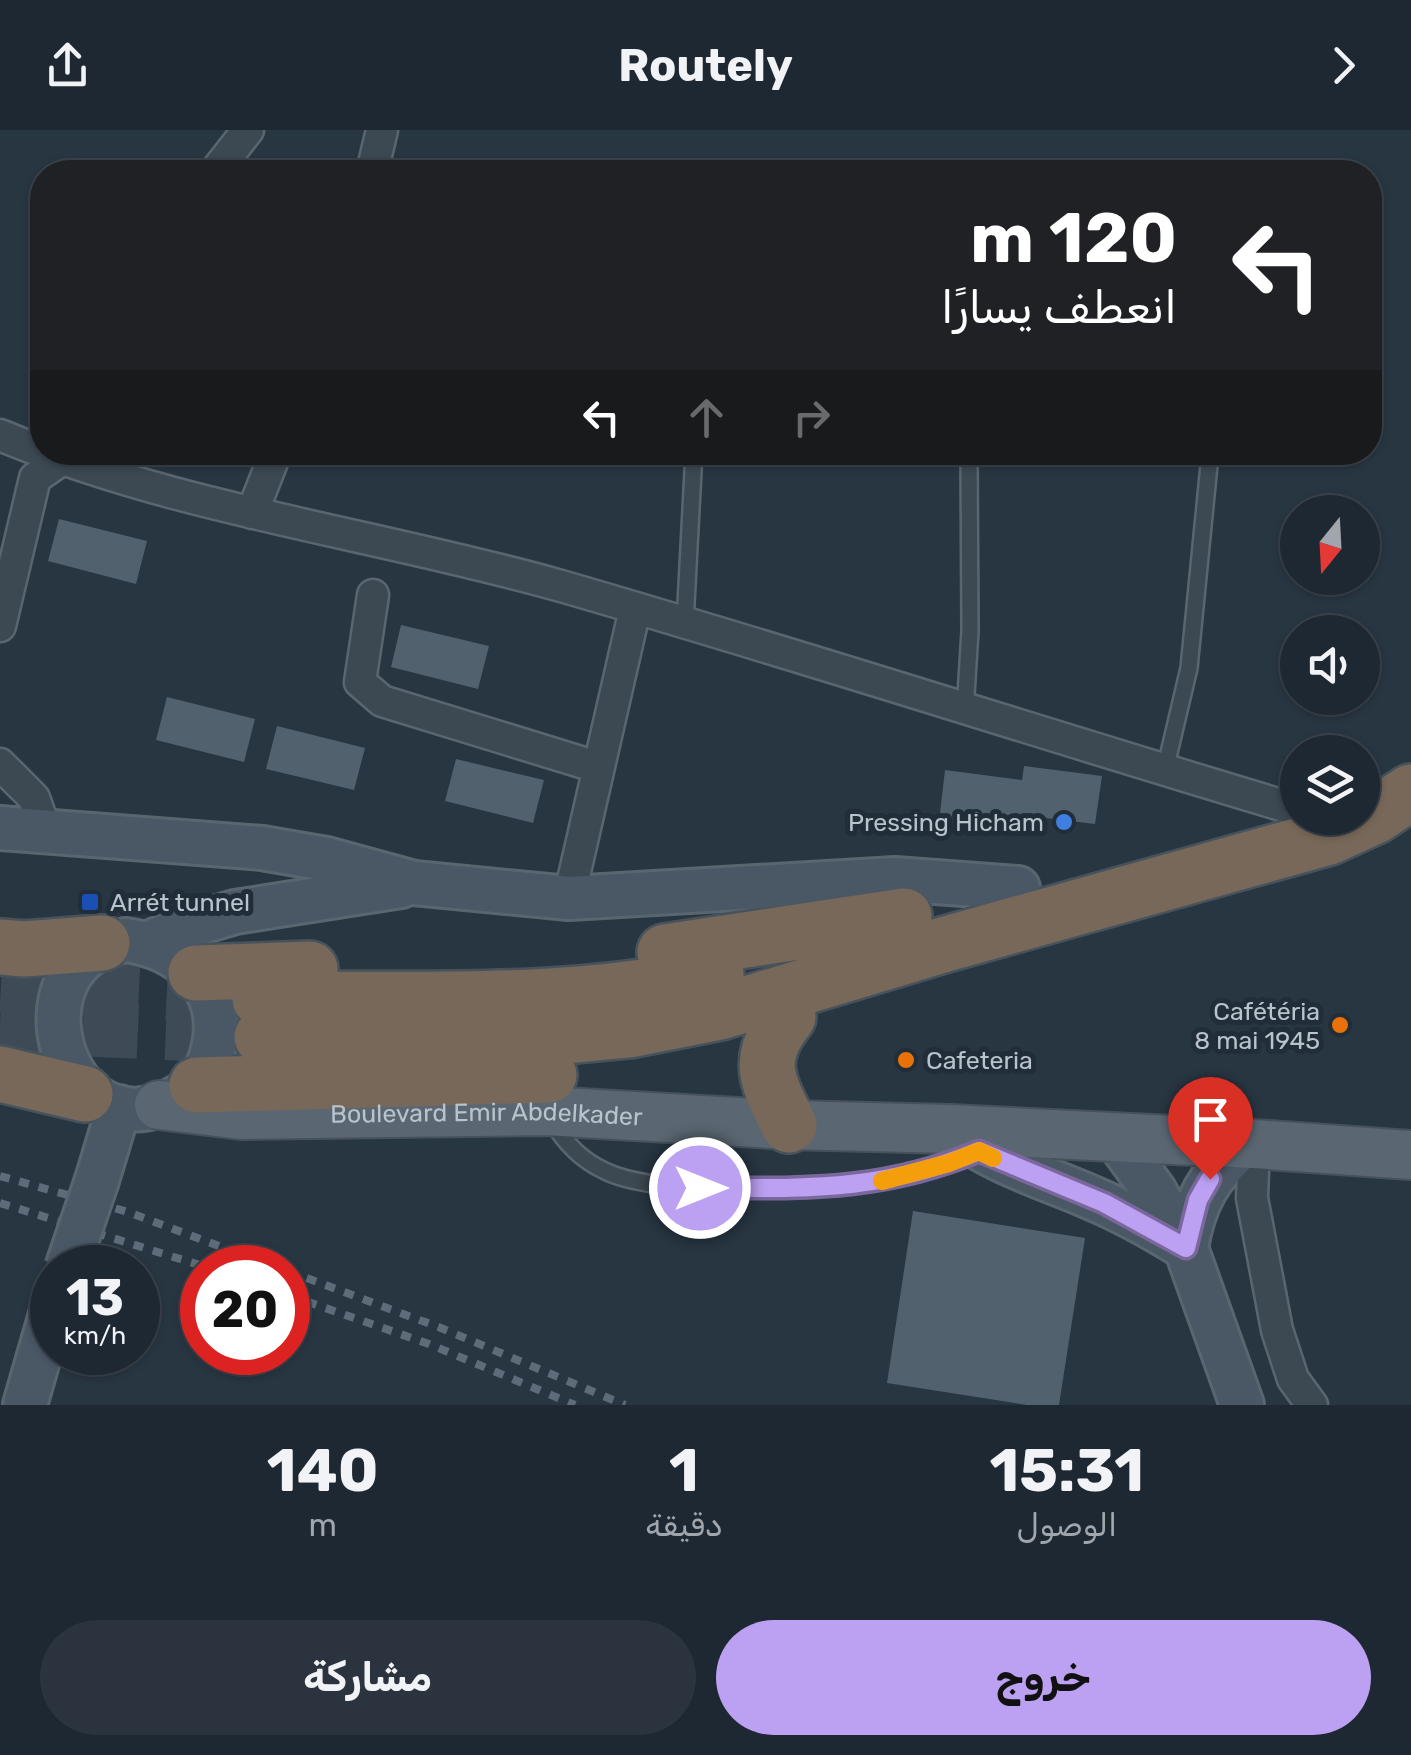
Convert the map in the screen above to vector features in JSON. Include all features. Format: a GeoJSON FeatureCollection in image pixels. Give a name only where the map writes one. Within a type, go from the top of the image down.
{"type":"FeatureCollection","features":[{"type":"Feature","properties":{"kind":"highway"},"geometry":{"type":"LineString","coordinates":[[1380,773],[1411,747]]}},
{"type":"Feature","properties":{"kind":"highway"},"geometry":{"type":"LineString","coordinates":[[904,916],[818,946],[660,986],[261,1018],[536,1038],[629,1030],[720,1012],[1329,837],[1375,816],[1411,792]]}},
{"type":"Feature","properties":{"kind":"highway"},"geometry":{"type":"LineString","coordinates":[[196,973],[551,961],[677,950],[904,916],[1280,817]]}},
{"type":"Feature","properties":{"kind":"highway"},"geometry":{"type":"LineString","coordinates":[[0,947],[125,943]]}},
{"type":"Feature","properties":{"kind":"highway"},"geometry":{"type":"LineString","coordinates":[[0,1074],[140,1098],[560,1075],[670,1061],[788,1017],[869,967]]}},
{"type":"Feature","properties":{"kind":"highway"},"geometry":{"type":"LineString","coordinates":[[788,1017],[770,1039],[767,1060],[769,1082],[788,1125]]}},
{"type":"Feature","properties":{"kind":"main road","name":"Boulevard Emir Abdelkader"},"geometry":{"type":"LineString","coordinates":[[140,1098],[242,1115],[546,1111],[965,1140],[1249,1144],[1411,1156]]}},
{"type":"Feature","properties":{"kind":"street"},"geometry":{"type":"LineString","coordinates":[[224,160],[248,130]]}},
{"type":"Feature","properties":{"kind":"street"},"geometry":{"type":"LineString","coordinates":[[375,160],[382,130]]}},
{"type":"Feature","properties":{"kind":"street"},"geometry":{"type":"LineString","coordinates":[[0,435],[30,445]]}},
{"type":"Feature","properties":{"kind":"street"},"geometry":{"type":"LineString","coordinates":[[0,626],[35,478],[51,465]]}},
{"type":"Feature","properties":{"kind":"street"},"geometry":{"type":"LineString","coordinates":[[87,465],[158,491],[557,586],[1280,806]]}},
{"type":"Feature","properties":{"kind":"street"},"geometry":{"type":"LineString","coordinates":[[252,513],[271,465]]}},
{"type":"Feature","properties":{"kind":"street"},"geometry":{"type":"LineString","coordinates":[[374,595],[360,682],[382,701],[597,766]]}},
{"type":"Feature","properties":{"kind":"street"},"geometry":{"type":"LineString","coordinates":[[570,898],[635,609]]}},
{"type":"Feature","properties":{"kind":"street"},"geometry":{"type":"LineString","coordinates":[[0,764],[34,798],[46,832]]}},
{"type":"Feature","properties":{"kind":"street"},"geometry":{"type":"LineString","coordinates":[[0,828],[262,848],[326,859],[414,883],[570,898],[895,879],[1018,888]]}},
{"type":"Feature","properties":{"kind":"street"},"geometry":{"type":"LineString","coordinates":[[140,1098],[66,1076],[52,1053],[47,1027],[50,1000],[61,976],[79,956],[234,912],[414,883]]}},
{"type":"Feature","properties":{"kind":"street"},"geometry":{"type":"LineString","coordinates":[[75,1245],[96,1180],[140,1098],[211,1059],[216,1035],[214,1014],[196,973],[168,950],[125,943]]}},
{"type":"Feature","properties":{"kind":"street"},"geometry":{"type":"LineString","coordinates":[[965,1140],[1104,1203],[1186,1248]]}},
{"type":"Feature","properties":{"kind":"street"},"geometry":{"type":"LineString","coordinates":[[1118,1140],[1155,1192],[1186,1248],[1242,1405]]}},
{"type":"Feature","properties":{"kind":"street"},"geometry":{"type":"LineString","coordinates":[[1186,1248],[1198,1200],[1226,1160],[1249,1144]]}},
{"type":"Feature","properties":{"kind":"street"},"geometry":{"type":"LineString","coordinates":[[1249,1144],[1252,1198],[1277,1330],[1293,1379],[1312,1405]]}},
{"type":"Feature","properties":{"kind":"street"},"geometry":{"type":"LineString","coordinates":[[25,1405],[34,1375]]}},
{"type":"Feature","properties":{"kind":"lane"},"geometry":{"type":"LineString","coordinates":[[685,624],[693,465]]}},
{"type":"Feature","properties":{"kind":"lane"},"geometry":{"type":"LineString","coordinates":[[965,711],[970,630],[969,465]]}},
{"type":"Feature","properties":{"kind":"lane"},"geometry":{"type":"LineString","coordinates":[[1165,770],[1189,668],[1209,465]]}},
{"type":"Feature","properties":{"kind":"lane"},"geometry":{"type":"LineString","coordinates":[[546,1111],[570,1147],[587,1161],[606,1172],[648,1184],[855,1186],[918,1173],[965,1140]]}},
{"type":"Feature","properties":{"kind":"building"},"geometry":{"type":"Polygon","coordinates":[[[59,519],[147,541],[136,584],[48,561],[59,519]]]}},
{"type":"Feature","properties":{"kind":"building"},"geometry":{"type":"Polygon","coordinates":[[[401,625],[489,646],[478,689],[391,667],[401,625]]]}},
{"type":"Feature","properties":{"kind":"building"},"geometry":{"type":"Polygon","coordinates":[[[167,697],[255,719],[244,762],[156,740],[167,697]]]}},
{"type":"Feature","properties":{"kind":"building"},"geometry":{"type":"Polygon","coordinates":[[[277,726],[365,748],[354,790],[266,769],[277,726]]]}},
{"type":"Feature","properties":{"kind":"building"},"geometry":{"type":"Polygon","coordinates":[[[456,759],[544,780],[533,823],[445,801],[456,759]]]}},
{"type":"Feature","properties":{"kind":"building"},"geometry":{"type":"Polygon","coordinates":[[[1024,766],[1102,776],[1095,824],[1020,815],[1018,832],[939,822],[945,770],[1022,780],[1024,766]]]}},
{"type":"Feature","properties":{"kind":"building"},"geometry":{"type":"Polygon","coordinates":[[[913,1211],[1085,1238],[1059,1405],[1027,1405],[887,1383],[913,1211]]]}},
{"type":"Feature","properties":{"kind":"tunnel"},"geometry":{"type":"LineString","coordinates":[[1,985],[252,998]]}},
{"type":"Feature","properties":{"kind":"tunnel"},"geometry":{"type":"LineString","coordinates":[[0,1025],[262,1037]]}},
{"type":"Feature","properties":{"kind":"railway"},"geometry":{"type":"LineString","coordinates":[[0,1176],[128,1212],[216,1245]]}},
{"type":"Feature","properties":{"kind":"railway"},"geometry":{"type":"LineString","coordinates":[[0,1203],[180,1259]]}},
{"type":"Feature","properties":{"kind":"railway"},"geometry":{"type":"LineString","coordinates":[[310,1279],[441,1328],[625,1405]]}},
{"type":"Feature","properties":{"kind":"railway"},"geometry":{"type":"LineString","coordinates":[[310,1303],[429,1344],[575,1405]]}},
{"type":"Feature","properties":{"kind":"slow traffic"},"geometry":{"type":"LineString","coordinates":[[882,1181],[979,1151],[993,1158]]}},
{"type":"Feature","properties":{"kind":"place","name":"Pressing Hicham"},"geometry":{"type":"Point","coordinates":[1064,822]}},
{"type":"Feature","properties":{"kind":"place","name":"Arrét tunnel"},"geometry":{"type":"Point","coordinates":[90,902]}},
{"type":"Feature","properties":{"kind":"place","name":"Cafétéria 8 mai 1945"},"geometry":{"type":"Point","coordinates":[1340,1025]}},
{"type":"Feature","properties":{"kind":"place","name":"Cafeteria"},"geometry":{"type":"Point","coordinates":[906,1060]}},
{"type":"Feature","properties":{"kind":"route"},"geometry":{"type":"LineString","coordinates":[[700,1188],[855,1186],[918,1173],[979,1151],[1104,1203],[1186,1248],[1198,1200],[1210,1179]]}}]}
